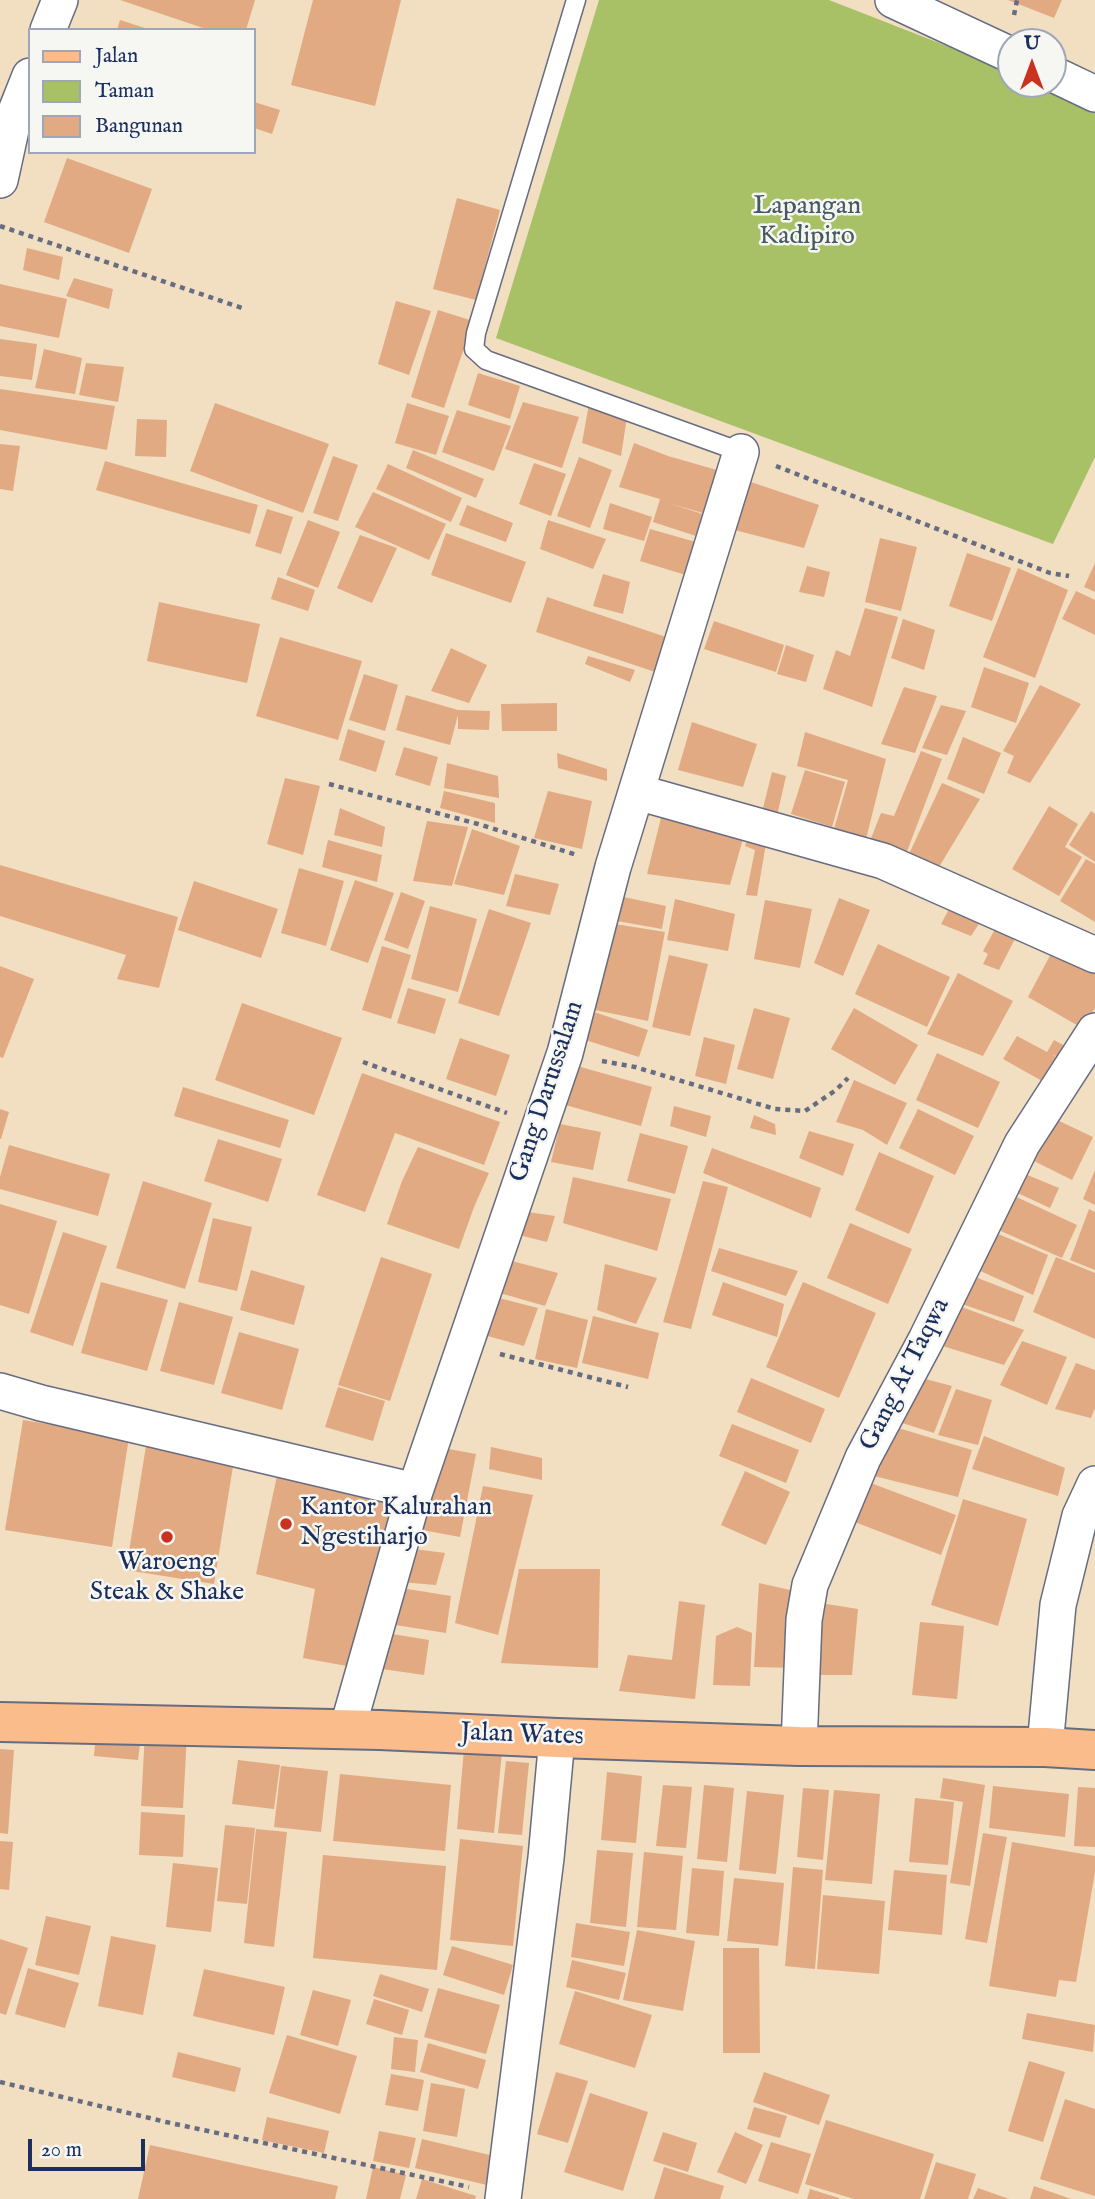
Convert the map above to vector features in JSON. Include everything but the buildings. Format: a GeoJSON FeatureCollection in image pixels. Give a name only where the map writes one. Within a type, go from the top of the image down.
{"type":"FeatureCollection","features":[{"type":"Feature","properties":{"kind":"main road","name":"Jalan Wates"},"geometry":{"type":"LineString","coordinates":[[0,1722],[347,1730],[799,1746],[1045,1747],[1095,1750]]}},
{"type":"Feature","properties":{"kind":"street"},"geometry":{"type":"LineString","coordinates":[[49,28],[60,0]]}},
{"type":"Feature","properties":{"kind":"street"},"geometry":{"type":"LineString","coordinates":[[893,0],[997,48]]}},
{"type":"Feature","properties":{"kind":"street"},"geometry":{"type":"LineString","coordinates":[[0,180],[14,116],[28,81]]}},
{"type":"Feature","properties":{"kind":"street"},"geometry":{"type":"LineString","coordinates":[[1067,81],[1095,94]]}},
{"type":"Feature","properties":{"kind":"street","name":"Gang Darussalam"},"geometry":{"type":"LineString","coordinates":[[347,1730],[415,1492],[565,1053],[613,867],[741,452]]}},
{"type":"Feature","properties":{"kind":"street"},"geometry":{"type":"LineString","coordinates":[[637,792],[883,861],[1095,955]]}},
{"type":"Feature","properties":{"kind":"street","name":"Gang At Taqwa"},"geometry":{"type":"LineString","coordinates":[[799,1746],[804,1620],[810,1585],[863,1458],[926,1340],[1021,1144],[1095,1031]]}},
{"type":"Feature","properties":{"kind":"street"},"geometry":{"type":"LineString","coordinates":[[0,1391],[41,1404],[415,1492]]}},
{"type":"Feature","properties":{"kind":"street"},"geometry":{"type":"LineString","coordinates":[[1045,1747],[1058,1605],[1080,1516],[1095,1484]]}},
{"type":"Feature","properties":{"kind":"street"},"geometry":{"type":"LineString","coordinates":[[504,2197],[546,1858],[557,1738]]}},
{"type":"Feature","properties":{"kind":"lane"},"geometry":{"type":"LineString","coordinates":[[576,0],[476,333],[474,349],[486,360],[741,452]]}},
{"type":"Feature","properties":{"kind":"path"},"geometry":{"type":"LineString","coordinates":[[0,226],[245,309]]}},
{"type":"Feature","properties":{"kind":"path"},"geometry":{"type":"LineString","coordinates":[[741,452],[1050,573],[1069,576]]}},
{"type":"Feature","properties":{"kind":"path"},"geometry":{"type":"LineString","coordinates":[[329,784],[478,824],[613,867]]}},
{"type":"Feature","properties":{"kind":"path"},"geometry":{"type":"LineString","coordinates":[[565,1053],[635,1067],[775,1109],[805,1111],[836,1090],[848,1078]]}},
{"type":"Feature","properties":{"kind":"path"},"geometry":{"type":"LineString","coordinates":[[363,1062],[539,1124]]}},
{"type":"Feature","properties":{"kind":"path"},"geometry":{"type":"LineString","coordinates":[[464,1345],[628,1387]]}},
{"type":"Feature","properties":{"kind":"path"},"geometry":{"type":"LineString","coordinates":[[0,2082],[504,2197]]}},
{"type":"Feature","properties":{"kind":"green space","name":"Lapangan Kadipiro"},"geometry":{"type":"Polygon","coordinates":[[[599,0],[829,0],[997,66],[997,98],[1067,98],[1067,93],[1095,104],[1095,457],[1053,544],[496,338],[599,0]]]}},
{"type":"Feature","properties":{"kind":"place","name":"Kantor Kalurahan Ngestiharjo"},"geometry":{"type":"Point","coordinates":[286,1524]}},
{"type":"Feature","properties":{"kind":"place","name":"Waroeng Steak & Shake"},"geometry":{"type":"Point","coordinates":[167,1537]}}]}
